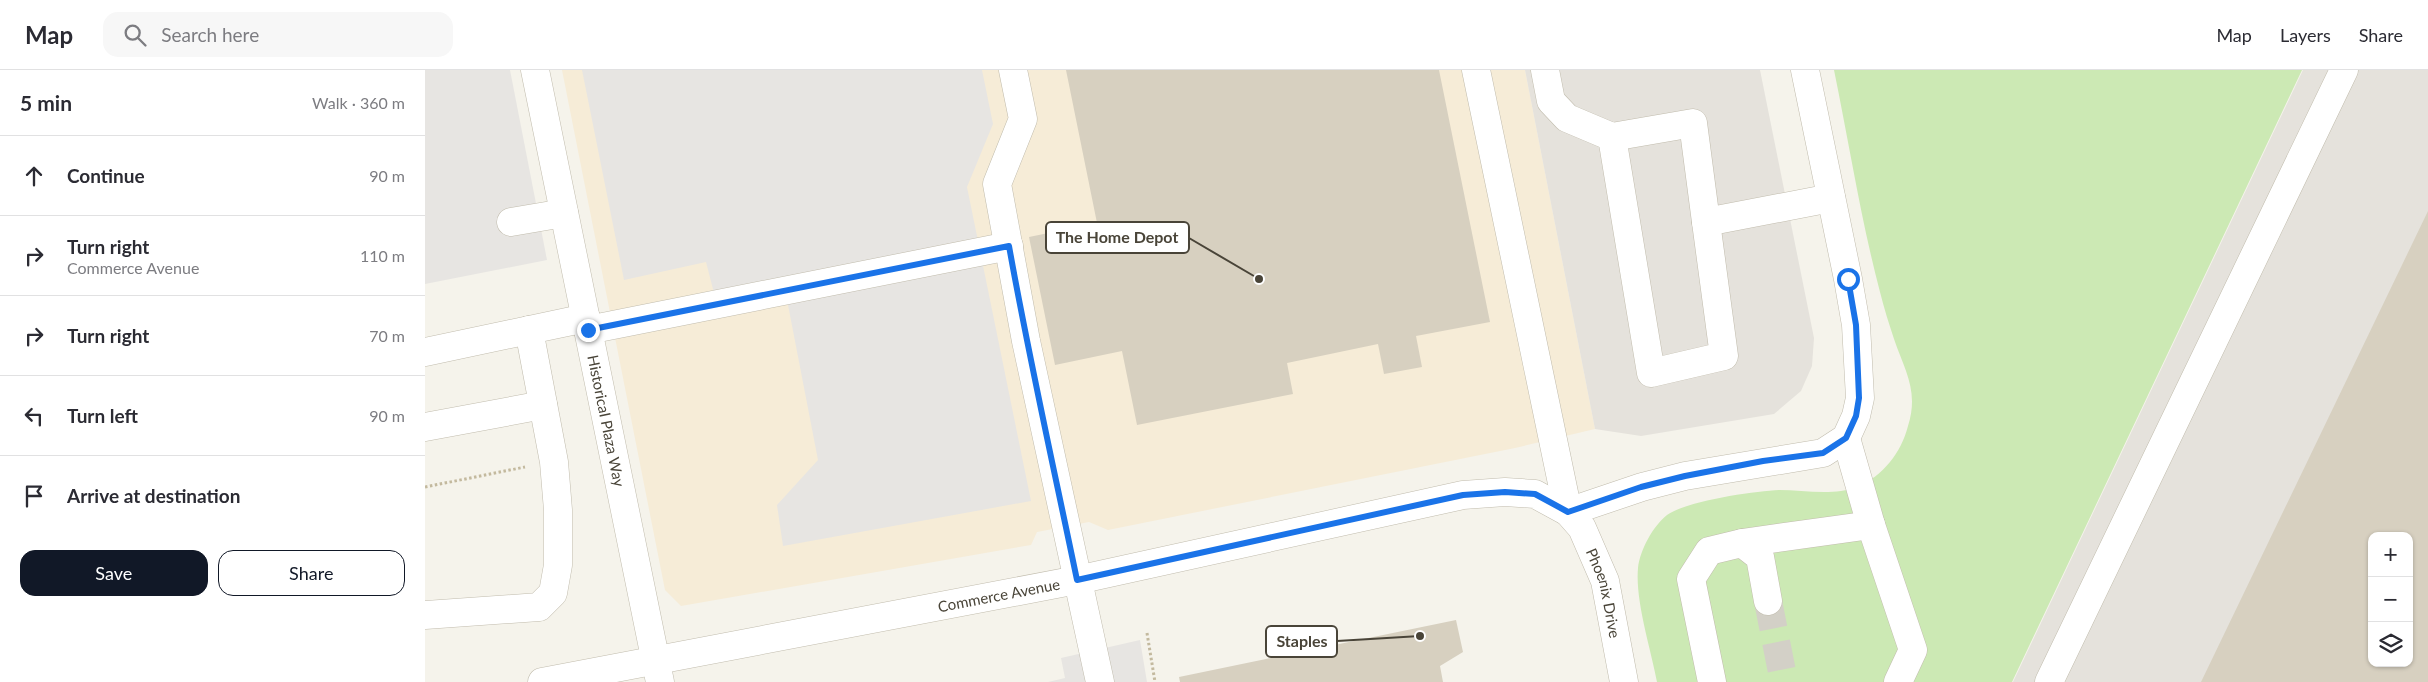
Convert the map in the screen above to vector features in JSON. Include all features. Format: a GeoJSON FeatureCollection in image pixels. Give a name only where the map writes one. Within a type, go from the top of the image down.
{"type":"FeatureCollection","features":[{"type":"Feature","properties":{"kind":"street","name":"Historical Plaza Way"},"geometry":{"type":"LineString","coordinates":[[535,70],[658,672]]}},
{"type":"Feature","properties":{"kind":"street"},"geometry":{"type":"LineString","coordinates":[[1013,70],[1023,119],[997,184],[1026,341],[1049,437],[1077,580],[1100,682]]}},
{"type":"Feature","properties":{"kind":"street"},"geometry":{"type":"LineString","coordinates":[[1476,70],[1568,512],[1641,487],[1685,476],[1763,461],[1823,453],[1846,438],[1856,416],[1859,398],[1857,350],[1848,279],[1805,70]]}},
{"type":"Feature","properties":{"kind":"street"},"geometry":{"type":"LineString","coordinates":[[1545,70],[1551,101],[1567,118],[1612,137],[1693,122],[1724,356],[1651,373],[1612,137]]}},
{"type":"Feature","properties":{"kind":"street"},"geometry":{"type":"LineString","coordinates":[[2049,682],[2344,70]]}},
{"type":"Feature","properties":{"kind":"street"},"geometry":{"type":"LineString","coordinates":[[1706,222],[1831,198]]}},
{"type":"Feature","properties":{"kind":"street"},"geometry":{"type":"LineString","coordinates":[[511,222],[565,213]]}},
{"type":"Feature","properties":{"kind":"street"},"geometry":{"type":"LineString","coordinates":[[425,352],[529,330],[587,324],[1009,246]]}},
{"type":"Feature","properties":{"kind":"street"},"geometry":{"type":"LineString","coordinates":[[425,615],[539,607],[553,593],[557,565],[558,510],[554,462],[529,330]]}},
{"type":"Feature","properties":{"kind":"street"},"geometry":{"type":"LineString","coordinates":[[425,427],[543,405]]}},
{"type":"Feature","properties":{"kind":"street"},"geometry":{"type":"LineString","coordinates":[[1846,438],[1871,526],[1913,650],[1898,682]]}},
{"type":"Feature","properties":{"kind":"street","name":"Commerce Avenue"},"geometry":{"type":"LineString","coordinates":[[542,682],[658,672],[1463,495],[1505,492],[1535,494],[1568,512]]}},
{"type":"Feature","properties":{"kind":"street","name":"Phoenix Drive"},"geometry":{"type":"LineString","coordinates":[[1568,512],[1582,528],[1605,581],[1624,682]]}},
{"type":"Feature","properties":{"kind":"street"},"geometry":{"type":"LineString","coordinates":[[1712,682],[1691,579],[1709,551],[1742,543],[1871,526]]}},
{"type":"Feature","properties":{"kind":"street"},"geometry":{"type":"LineString","coordinates":[[1742,543],[1760,557],[1768,601]]}},
{"type":"Feature","properties":{"kind":"path"},"geometry":{"type":"LineString","coordinates":[[425,487],[554,462]]}},
{"type":"Feature","properties":{"kind":"path"},"geometry":{"type":"LineString","coordinates":[[1147,633],[1155,682]]}},
{"type":"Feature","properties":{"kind":"shaded area"},"geometry":{"type":"Polygon","coordinates":[[[425,70],[510,70],[547,260],[425,284],[425,70]]]}},
{"type":"Feature","properties":{"kind":"shaded area"},"geometry":{"type":"Polygon","coordinates":[[[562,70],[1525,70],[1595,429],[1515,448],[1108,530],[1089,522],[1037,532],[1031,545],[681,606],[665,590],[562,70]]]}},
{"type":"Feature","properties":{"kind":"shaded area"},"geometry":{"type":"Polygon","coordinates":[[[582,70],[982,70],[993,124],[967,187],[1031,501],[783,546],[777,505],[818,460],[783,279],[714,293],[706,262],[624,280],[582,70]]]}},
{"type":"Feature","properties":{"kind":"shaded area"},"geometry":{"type":"Polygon","coordinates":[[[1525,70],[1760,70],[1814,338],[1812,366],[1801,391],[1774,414],[1641,436],[1595,429],[1525,70]]]}},
{"type":"Feature","properties":{"kind":"shaded area"},"geometry":{"type":"Polygon","coordinates":[[[2303,70],[2428,70],[2428,682],[2013,682],[2303,70]]]}},
{"type":"Feature","properties":{"kind":"shaded area"},"geometry":{"type":"Polygon","coordinates":[[[1140,640],[1147,682],[1048,682],[1065,678],[1061,658],[1140,640]]]}},
{"type":"Feature","properties":{"kind":"green space"},"geometry":{"type":"Polygon","coordinates":[[[1834,70],[2302,70],[2012,682],[1657,682],[1641,610],[1638,568],[1644,546],[1662,520],[1676,510],[1689,505],[1754,492],[1779,490],[1828,492],[1857,487],[1875,477],[1890,462],[1901,445],[1908,426],[1912,402],[1909,381],[1888,322],[1873,265],[1834,70]]]}},
{"type":"Feature","properties":{"kind":"building"},"geometry":{"type":"Polygon","coordinates":[[[1066,70],[1439,70],[1490,322],[1416,336],[1422,367],[1384,374],[1378,344],[1287,363],[1293,394],[1137,425],[1122,351],[1055,365],[1029,237],[1097,223],[1066,70]]]}},
{"type":"Feature","properties":{"kind":"building"},"geometry":{"type":"Polygon","coordinates":[[[2428,211],[2428,682],[2201,682],[2428,211]]]}},
{"type":"Feature","properties":{"kind":"building"},"geometry":{"type":"Polygon","coordinates":[[[1456,620],[1463,652],[1440,666],[1443,682],[1180,682],[1179,677],[1456,620]]]}},
{"type":"Feature","properties":{"kind":"tunnel"},"geometry":{"type":"LineString","coordinates":[[1768,601],[1784,682]]}},
{"type":"Feature","properties":{"kind":"place","name":"The Home Depot"},"geometry":{"type":"Point","coordinates":[1259,279]}},
{"type":"Feature","properties":{"kind":"place","name":"Staples"},"geometry":{"type":"Point","coordinates":[1420,636]}},
{"type":"Feature","properties":{"kind":"route"},"geometry":{"type":"LineString","coordinates":[[588,330],[757,298],[1009,246],[1026,341],[1049,437],[1077,580],[1463,495],[1505,492],[1535,494],[1568,512],[1641,487],[1685,476],[1763,461],[1823,453],[1846,438],[1856,416],[1859,398],[1856,325],[1848,279]]}}]}
